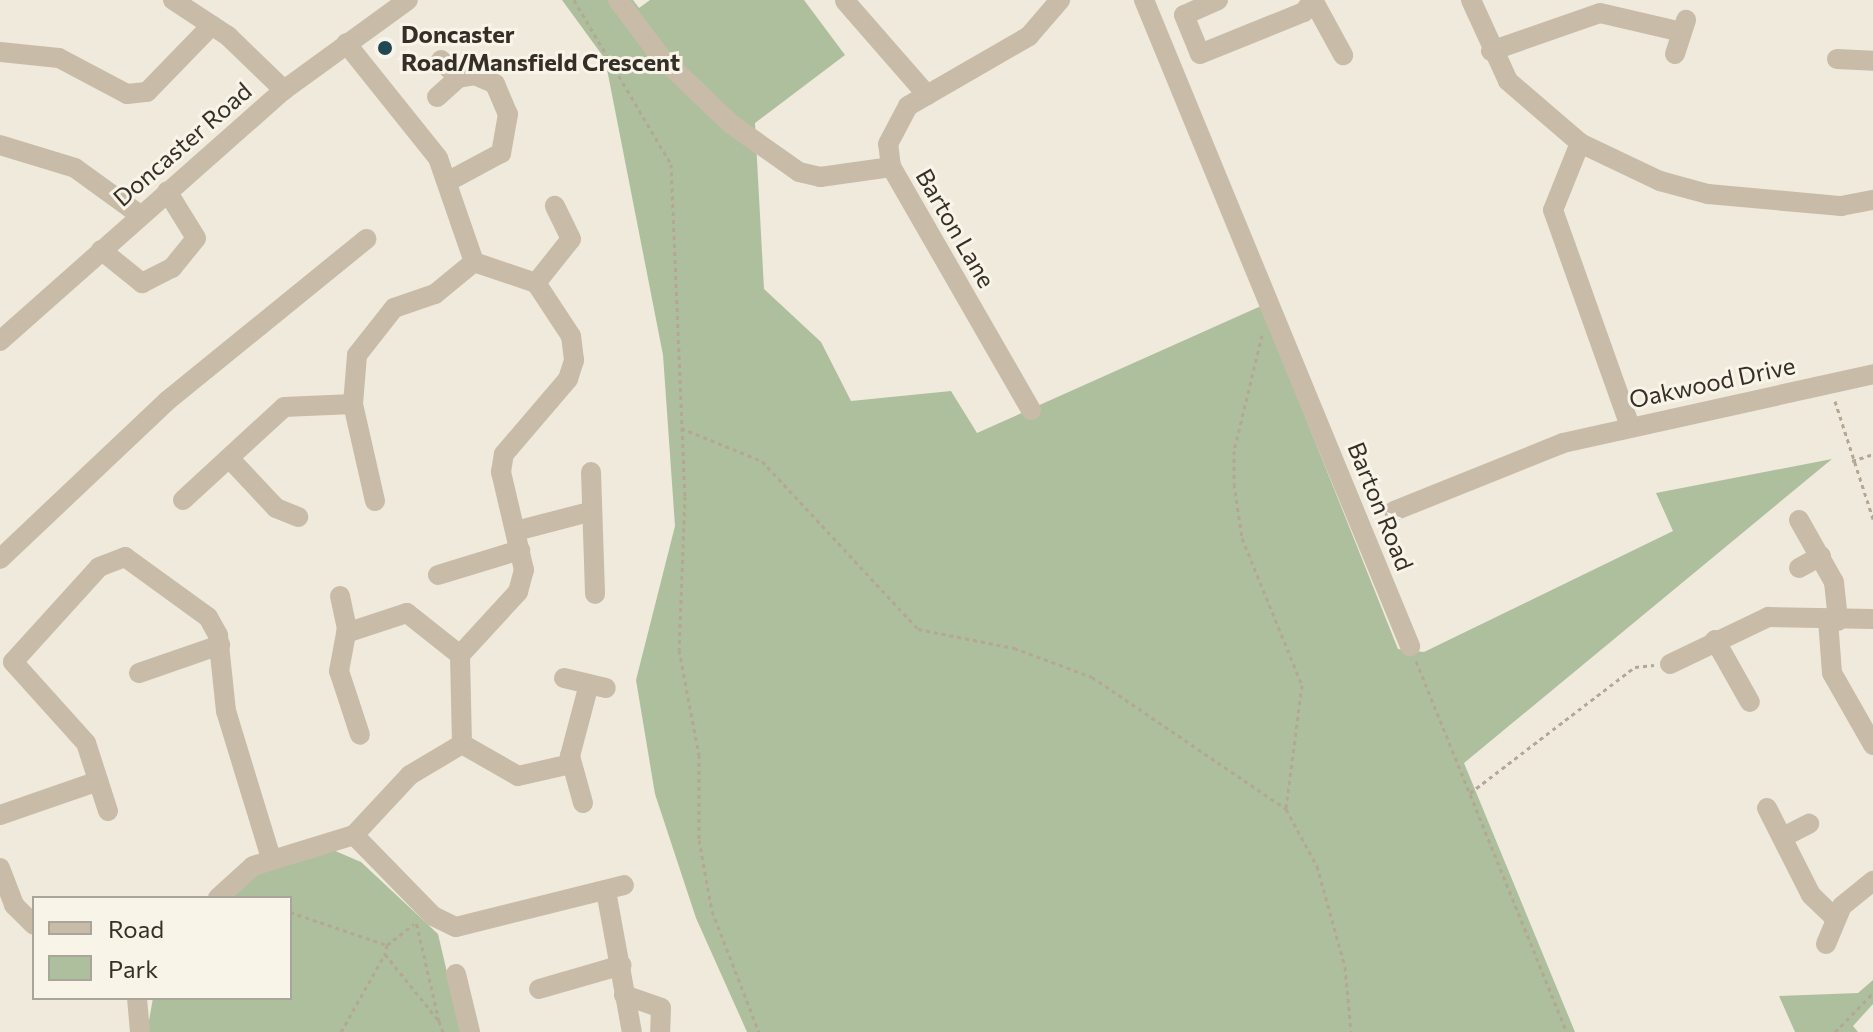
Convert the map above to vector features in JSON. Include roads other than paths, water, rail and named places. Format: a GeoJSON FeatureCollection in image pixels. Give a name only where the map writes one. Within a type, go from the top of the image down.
{"type":"FeatureCollection","features":[{"type":"Feature","properties":{"kind":"street"},"geometry":{"type":"LineString","coordinates":[[173,0],[212,25],[284,90]]}},
{"type":"Feature","properties":{"kind":"street","name":"Doncaster Road"},"geometry":{"type":"LineString","coordinates":[[0,341],[284,90],[408,0]]}},
{"type":"Feature","properties":{"kind":"street"},"geometry":{"type":"LineString","coordinates":[[618,0],[660,56],[731,124],[799,172],[820,177],[891,167]]}},
{"type":"Feature","properties":{"kind":"street","name":"Barton Lane"},"geometry":{"type":"LineString","coordinates":[[1031,410],[891,167],[894,126],[927,95],[1029,36],[1060,0]]}},
{"type":"Feature","properties":{"kind":"street","name":"Barton Road"},"geometry":{"type":"LineString","coordinates":[[1144,0],[1410,646]]}},
{"type":"Feature","properties":{"kind":"street"},"geometry":{"type":"LineString","coordinates":[[1218,0],[1184,15],[1200,54],[1304,12],[1313,0],[1343,55]]}},
{"type":"Feature","properties":{"kind":"street"},"geometry":{"type":"LineString","coordinates":[[1471,0],[1491,51],[1528,103],[1580,143],[1660,181],[1708,194],[1841,206],[1873,200]]}},
{"type":"Feature","properties":{"kind":"street"},"geometry":{"type":"LineString","coordinates":[[845,1],[927,95]]}},
{"type":"Feature","properties":{"kind":"street"},"geometry":{"type":"LineString","coordinates":[[1491,51],[1600,13],[1684,26],[1675,54]]}},
{"type":"Feature","properties":{"kind":"street"},"geometry":{"type":"LineString","coordinates":[[0,52],[59,58],[127,94],[147,92],[212,25]]}},
{"type":"Feature","properties":{"kind":"street"},"geometry":{"type":"LineString","coordinates":[[346,43],[426,139],[447,182],[474,262]]}},
{"type":"Feature","properties":{"kind":"street"},"geometry":{"type":"LineString","coordinates":[[1837,59],[1873,61]]}},
{"type":"Feature","properties":{"kind":"street"},"geometry":{"type":"LineString","coordinates":[[441,60],[458,78]]}},
{"type":"Feature","properties":{"kind":"street"},"geometry":{"type":"LineString","coordinates":[[437,97],[458,78],[475,75],[495,84],[508,114],[506,139],[489,165],[447,182]]}},
{"type":"Feature","properties":{"kind":"street"},"geometry":{"type":"LineString","coordinates":[[1580,143],[1553,210],[1630,426]]}},
{"type":"Feature","properties":{"kind":"street"},"geometry":{"type":"LineString","coordinates":[[0,145],[75,168],[140,215]]}},
{"type":"Feature","properties":{"kind":"street"},"geometry":{"type":"LineString","coordinates":[[101,250],[142,283],[172,268],[196,238],[167,191]]}},
{"type":"Feature","properties":{"kind":"street"},"geometry":{"type":"LineString","coordinates":[[536,283],[571,239],[555,206]]}},
{"type":"Feature","properties":{"kind":"street"},"geometry":{"type":"LineString","coordinates":[[0,559],[167,401],[366,239]]}},
{"type":"Feature","properties":{"kind":"street"},"geometry":{"type":"LineString","coordinates":[[462,744],[460,655],[518,592],[518,541],[504,454],[568,379],[574,360],[571,336],[536,283],[474,262]]}},
{"type":"Feature","properties":{"kind":"street"},"geometry":{"type":"LineString","coordinates":[[375,501],[353,404],[357,355],[377,322],[435,294],[474,262]]}},
{"type":"Feature","properties":{"kind":"street","name":"Oakwood Drive"},"geometry":{"type":"LineString","coordinates":[[1394,511],[1563,443],[1873,374]]}},
{"type":"Feature","properties":{"kind":"street"},"geometry":{"type":"LineString","coordinates":[[183,500],[284,407],[353,404]]}},
{"type":"Feature","properties":{"kind":"street"},"geometry":{"type":"LineString","coordinates":[[230,459],[276,508],[298,517]]}},
{"type":"Feature","properties":{"kind":"street"},"geometry":{"type":"LineString","coordinates":[[591,472],[589,512],[595,594]]}},
{"type":"Feature","properties":{"kind":"street"},"geometry":{"type":"LineString","coordinates":[[438,575],[589,512]]}},
{"type":"Feature","properties":{"kind":"street"},"geometry":{"type":"LineString","coordinates":[[1799,520],[1834,582],[1832,673],[1873,745]]}},
{"type":"Feature","properties":{"kind":"street"},"geometry":{"type":"LineString","coordinates":[[1799,568],[1821,556]]}},
{"type":"Feature","properties":{"kind":"street"},"geometry":{"type":"LineString","coordinates":[[108,811],[80,733],[6,668],[99,567],[125,557],[208,617],[220,645],[226,711],[271,858]]}},
{"type":"Feature","properties":{"kind":"street"},"geometry":{"type":"LineString","coordinates":[[340,596],[346,633],[339,671],[360,735]]}},
{"type":"Feature","properties":{"kind":"street"},"geometry":{"type":"LineString","coordinates":[[346,633],[407,613],[460,655]]}},
{"type":"Feature","properties":{"kind":"street"},"geometry":{"type":"LineString","coordinates":[[1670,664],[1768,617],[1833,621],[1873,619]]}},
{"type":"Feature","properties":{"kind":"street"},"geometry":{"type":"LineString","coordinates":[[1715,640],[1750,702]]}},
{"type":"Feature","properties":{"kind":"street"},"geometry":{"type":"LineString","coordinates":[[139,673],[220,645]]}},
{"type":"Feature","properties":{"kind":"street"},"geometry":{"type":"LineString","coordinates":[[564,678],[598,686],[571,764],[583,803]]}},
{"type":"Feature","properties":{"kind":"street"},"geometry":{"type":"LineString","coordinates":[[462,744],[518,776],[571,764]]}},
{"type":"Feature","properties":{"kind":"street"},"geometry":{"type":"LineString","coordinates":[[220,896],[238,874],[271,858],[354,835],[410,775],[462,744]]}},
{"type":"Feature","properties":{"kind":"street"},"geometry":{"type":"LineString","coordinates":[[0,815],[98,781]]}},
{"type":"Feature","properties":{"kind":"street"},"geometry":{"type":"LineString","coordinates":[[1767,808],[1787,835],[1811,895],[1835,918]]}},
{"type":"Feature","properties":{"kind":"street"},"geometry":{"type":"LineString","coordinates":[[1787,835],[1809,824]]}},
{"type":"Feature","properties":{"kind":"street"},"geometry":{"type":"LineString","coordinates":[[354,835],[420,917],[466,927],[615,888],[628,1031]]}},
{"type":"Feature","properties":{"kind":"street"},"geometry":{"type":"LineString","coordinates":[[0,868],[7,909],[32,924]]}},
{"type":"Feature","properties":{"kind":"street"},"geometry":{"type":"LineString","coordinates":[[1826,944],[1835,918],[1873,881]]}},
{"type":"Feature","properties":{"kind":"street"},"geometry":{"type":"LineString","coordinates":[[539,989],[622,965]]}},
{"type":"Feature","properties":{"kind":"street"},"geometry":{"type":"LineString","coordinates":[[456,974],[470,1032]]}},
{"type":"Feature","properties":{"kind":"street"},"geometry":{"type":"LineString","coordinates":[[624,995],[661,1008],[660,1032]]}},
{"type":"Feature","properties":{"kind":"street"},"geometry":{"type":"LineString","coordinates":[[137,1000],[140,1032]]}},
{"type":"Feature","properties":{"kind":"place","name":"Doncaster Road/Mansfield Crescent"},"geometry":{"type":"Point","coordinates":[385,48]}}]}
